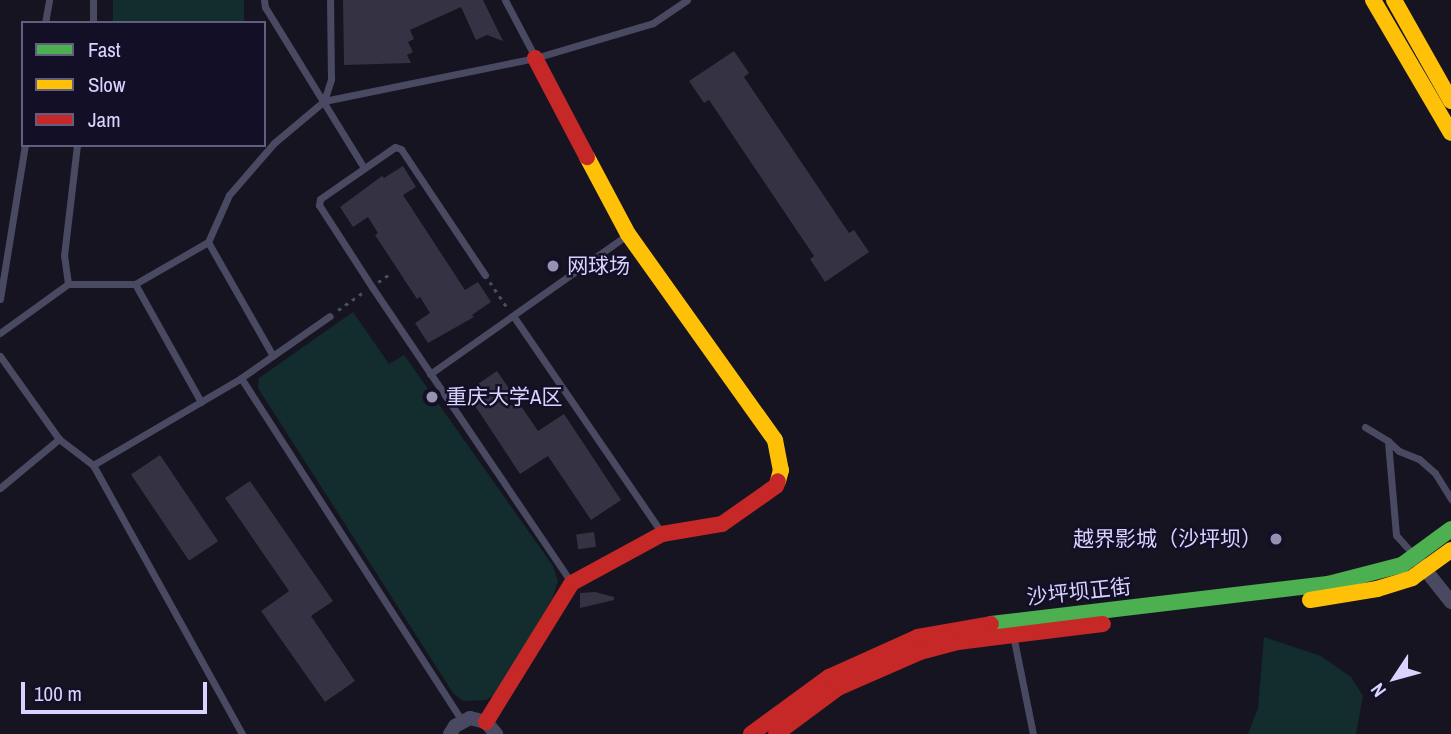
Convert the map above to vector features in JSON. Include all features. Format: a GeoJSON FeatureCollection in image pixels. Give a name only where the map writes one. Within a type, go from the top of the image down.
{"type":"FeatureCollection","features":[{"type":"Feature","properties":{"kind":"main road"},"geometry":{"type":"LineString","coordinates":[[1373,0],[1451,133]]}},
{"type":"Feature","properties":{"kind":"main road"},"geometry":{"type":"LineString","coordinates":[[1394,0],[1451,101]]}},
{"type":"Feature","properties":{"kind":"main road"},"geometry":{"type":"LineString","coordinates":[[491,728],[572,583],[662,534],[722,524],[776,486],[781,470],[775,440],[628,234],[535,58]]}},
{"type":"Feature","properties":{"kind":"main road","name":"沙坪坝正街"},"geometry":{"type":"LineString","coordinates":[[776,734],[838,688],[887,664],[958,642],[1328,598],[1377,589],[1412,578],[1430,544],[1451,529]]}},
{"type":"Feature","properties":{"kind":"main road"},"geometry":{"type":"LineString","coordinates":[[1420,562],[1451,550]]}},
{"type":"Feature","properties":{"kind":"main road","name":"沙坪坝正街"},"geometry":{"type":"LineString","coordinates":[[751,734],[830,677],[918,637],[1014,620],[1328,584],[1420,562]]}},
{"type":"Feature","properties":{"kind":"street"},"geometry":{"type":"LineString","coordinates":[[1420,562],[1451,602]]}},
{"type":"Feature","properties":{"kind":"street"},"geometry":{"type":"LineString","coordinates":[[450,734],[462,721],[470,718],[491,728]]}},
{"type":"Feature","properties":{"kind":"lane"},"geometry":{"type":"LineString","coordinates":[[45,21],[49,0]]}},
{"type":"Feature","properties":{"kind":"lane"},"geometry":{"type":"LineString","coordinates":[[93,0],[93,21]]}},
{"type":"Feature","properties":{"kind":"lane"},"geometry":{"type":"LineString","coordinates":[[264,0],[265,7],[364,167]]}},
{"type":"Feature","properties":{"kind":"lane"},"geometry":{"type":"LineString","coordinates":[[324,101],[331,79],[330,0]]}},
{"type":"Feature","properties":{"kind":"lane"},"geometry":{"type":"LineString","coordinates":[[505,0],[535,58]]}},
{"type":"Feature","properties":{"kind":"lane"},"geometry":{"type":"LineString","coordinates":[[0,332],[68,284],[135,284],[208,242],[229,195],[274,143],[324,101],[535,58],[653,23],[687,0]]}},
{"type":"Feature","properties":{"kind":"lane"},"geometry":{"type":"LineString","coordinates":[[0,299],[25,147]]}},
{"type":"Feature","properties":{"kind":"lane"},"geometry":{"type":"LineString","coordinates":[[68,284],[64,255],[77,147]]}},
{"type":"Feature","properties":{"kind":"lane"},"geometry":{"type":"LineString","coordinates":[[485,275],[401,149],[395,147],[323,195],[319,205],[572,583]]}},
{"type":"Feature","properties":{"kind":"lane"},"geometry":{"type":"LineString","coordinates":[[430,374],[628,234]]}},
{"type":"Feature","properties":{"kind":"lane"},"geometry":{"type":"LineString","coordinates":[[208,242],[273,356]]}},
{"type":"Feature","properties":{"kind":"lane"},"geometry":{"type":"LineString","coordinates":[[135,284],[201,402]]}},
{"type":"Feature","properties":{"kind":"lane"},"geometry":{"type":"LineString","coordinates":[[93,465],[241,378],[330,316]]}},
{"type":"Feature","properties":{"kind":"lane"},"geometry":{"type":"LineString","coordinates":[[514,317],[662,534]]}},
{"type":"Feature","properties":{"kind":"lane"},"geometry":{"type":"LineString","coordinates":[[0,356],[60,439],[93,465],[242,734]]}},
{"type":"Feature","properties":{"kind":"lane"},"geometry":{"type":"LineString","coordinates":[[241,378],[462,721]]}},
{"type":"Feature","properties":{"kind":"lane"},"geometry":{"type":"LineString","coordinates":[[1365,427],[1399,451],[1419,459],[1451,499]]}},
{"type":"Feature","properties":{"kind":"lane"},"geometry":{"type":"LineString","coordinates":[[0,488],[60,439]]}},
{"type":"Feature","properties":{"kind":"lane"},"geometry":{"type":"LineString","coordinates":[[1388,441],[1396,535],[1420,562]]}},
{"type":"Feature","properties":{"kind":"lane"},"geometry":{"type":"LineString","coordinates":[[1013,635],[1033,734]]}},
{"type":"Feature","properties":{"kind":"path"},"geometry":{"type":"LineString","coordinates":[[330,316],[390,274]]}},
{"type":"Feature","properties":{"kind":"path"},"geometry":{"type":"LineString","coordinates":[[485,275],[514,317]]}},
{"type":"Feature","properties":{"kind":"green space"},"geometry":{"type":"Polygon","coordinates":[[[113,0],[244,0],[244,21],[113,21],[113,0]]]}},
{"type":"Feature","properties":{"kind":"green space"},"geometry":{"type":"Polygon","coordinates":[[[353,312],[389,364],[404,355],[553,566],[558,581],[553,597],[496,694],[486,700],[463,701],[453,693],[258,388],[259,378],[353,312]]]}},
{"type":"Feature","properties":{"kind":"green space"},"geometry":{"type":"Polygon","coordinates":[[[1264,637],[1321,656],[1351,677],[1363,696],[1356,734],[1248,734],[1258,708],[1264,637]]]}},
{"type":"Feature","properties":{"kind":"building"},"geometry":{"type":"Polygon","coordinates":[[[343,0],[483,0],[503,41],[487,35],[476,40],[461,7],[410,30],[414,39],[408,42],[413,52],[407,55],[411,63],[344,65],[343,0]]]}},
{"type":"Feature","properties":{"kind":"building"},"geometry":{"type":"Polygon","coordinates":[[[734,51],[749,73],[744,77],[849,233],[854,230],[869,252],[825,282],[810,259],[814,256],[709,100],[704,103],[689,81],[734,51]]]}},
{"type":"Feature","properties":{"kind":"building"},"geometry":{"type":"Polygon","coordinates":[[[403,166],[416,187],[403,195],[465,290],[478,282],[491,302],[472,315],[474,317],[428,343],[415,323],[430,313],[420,297],[417,299],[375,235],[378,233],[368,217],[353,227],[340,207],[382,176],[384,178],[403,166]]]}},
{"type":"Feature","properties":{"kind":"building"},"geometry":{"type":"Polygon","coordinates":[[[497,371],[538,431],[564,414],[621,500],[591,520],[548,456],[520,474],[466,392],[497,371]]]}},
{"type":"Feature","properties":{"kind":"building"},"geometry":{"type":"Polygon","coordinates":[[[160,455],[218,541],[189,561],[131,475],[160,455]]]}},
{"type":"Feature","properties":{"kind":"building"},"geometry":{"type":"Polygon","coordinates":[[[250,481],[333,601],[311,616],[355,681],[325,702],[261,611],[289,591],[225,498],[250,481]]]}},
{"type":"Feature","properties":{"kind":"building"},"geometry":{"type":"Polygon","coordinates":[[[594,532],[596,547],[578,549],[576,535],[594,532]]]}},
{"type":"Feature","properties":{"kind":"building"},"geometry":{"type":"Polygon","coordinates":[[[595,592],[614,597],[614,600],[580,608],[580,593],[595,592]]]}},
{"type":"Feature","properties":{"kind":"traffic: fast"},"geometry":{"type":"LineString","coordinates":[[991,624],[1328,584],[1402,565],[1451,529]]}},
{"type":"Feature","properties":{"kind":"traffic: slow"},"geometry":{"type":"LineString","coordinates":[[1373,0],[1451,133]]}},
{"type":"Feature","properties":{"kind":"traffic: slow"},"geometry":{"type":"LineString","coordinates":[[1394,0],[1451,101]]}},
{"type":"Feature","properties":{"kind":"traffic: slow"},"geometry":{"type":"LineString","coordinates":[[587,157],[628,234],[775,440],[781,470],[778,481]]}},
{"type":"Feature","properties":{"kind":"traffic: slow"},"geometry":{"type":"LineString","coordinates":[[1310,600],[1377,589],[1412,578],[1451,550]]}},
{"type":"Feature","properties":{"kind":"traffic: jam"},"geometry":{"type":"LineString","coordinates":[[535,58],[587,157]]}},
{"type":"Feature","properties":{"kind":"traffic: jam"},"geometry":{"type":"LineString","coordinates":[[486,722],[572,583],[662,534],[722,524],[776,486],[778,481]]}},
{"type":"Feature","properties":{"kind":"traffic: jam"},"geometry":{"type":"LineString","coordinates":[[751,734],[829,677],[918,637],[991,624]]}},
{"type":"Feature","properties":{"kind":"traffic: jam"},"geometry":{"type":"LineString","coordinates":[[776,734],[838,688],[920,652],[958,642],[1103,624]]}},
{"type":"Feature","properties":{"kind":"place","name":"网球场"},"geometry":{"type":"Point","coordinates":[553,266]}},
{"type":"Feature","properties":{"kind":"place","name":"重庆大学A区"},"geometry":{"type":"Point","coordinates":[432,397]}},
{"type":"Feature","properties":{"kind":"place","name":"越界影城（沙坪坝）"},"geometry":{"type":"Point","coordinates":[1276,539]}}]}
